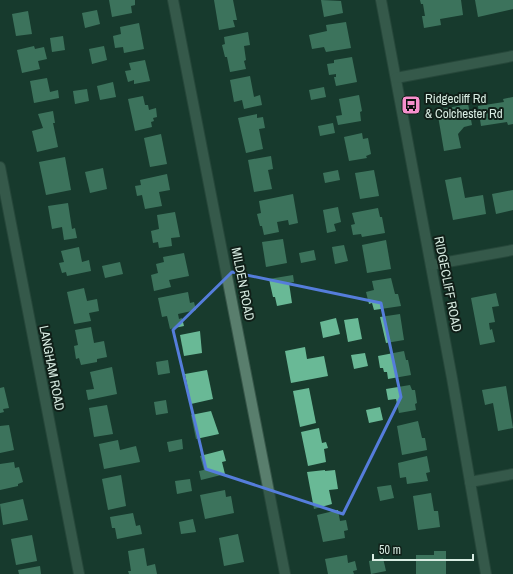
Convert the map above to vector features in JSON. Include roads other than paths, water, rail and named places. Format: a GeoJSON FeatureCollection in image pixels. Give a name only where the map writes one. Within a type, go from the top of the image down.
{"type":"FeatureCollection","features":[{"type":"Feature","properties":{"kind":"street","name":"MILDEN ROAD"},"geometry":{"type":"LineString","coordinates":[[174,0],[285,574]]}},
{"type":"Feature","properties":{"kind":"street","name":"RIDGECLIFF ROAD"},"geometry":{"type":"LineString","coordinates":[[381,0],[431,265],[486,574]]}},
{"type":"Feature","properties":{"kind":"street"},"geometry":{"type":"LineString","coordinates":[[396,78],[513,56]]}},
{"type":"Feature","properties":{"kind":"street","name":"LANGHAM ROAD"},"geometry":{"type":"LineString","coordinates":[[0,167],[79,574]]}},
{"type":"Feature","properties":{"kind":"street"},"geometry":{"type":"LineString","coordinates":[[431,265],[513,250]]}},
{"type":"Feature","properties":{"kind":"street"},"geometry":{"type":"LineString","coordinates":[[470,482],[513,474]]}},
{"type":"Feature","properties":{"kind":"place","name":"Ridgecliff Rd & Colchester Rd"},"geometry":{"type":"Point","coordinates":[411,105]}}]}
